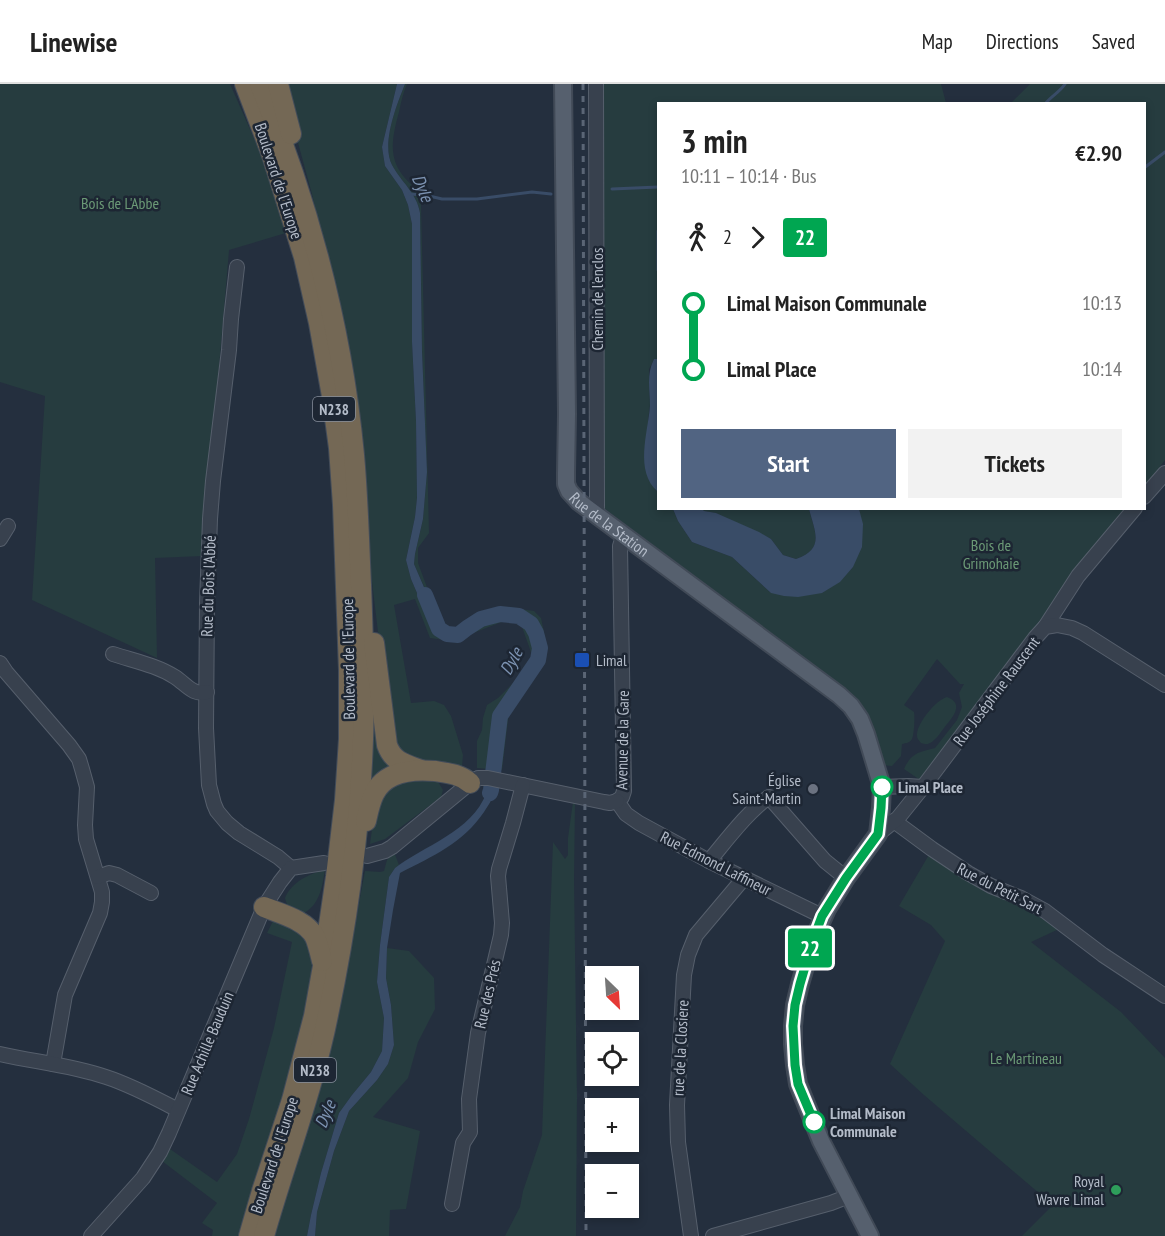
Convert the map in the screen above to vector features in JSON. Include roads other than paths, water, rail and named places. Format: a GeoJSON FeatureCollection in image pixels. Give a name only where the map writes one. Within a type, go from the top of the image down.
{"type":"FeatureCollection","features":[{"type":"Feature","properties":{"kind":"highway","name":"Boulevard de l'Europe"},"geometry":{"type":"LineString","coordinates":[[245,84],[272,155],[304,257],[332,396],[339,448],[346,551],[349,670],[345,800],[330,870],[323,966],[314,1016],[295,1089],[249,1236]]}},
{"type":"Feature","properties":{"kind":"highway","name":"Boulevard de l'Europe"},"geometry":{"type":"LineString","coordinates":[[260,84],[297,186],[317,252],[333,320],[354,453],[364,668],[359,800],[361,850],[318,1061],[264,1236]]}},
{"type":"Feature","properties":{"kind":"highway"},"geometry":{"type":"LineString","coordinates":[[278,84],[301,172],[297,186]]}},
{"type":"Feature","properties":{"kind":"highway"},"geometry":{"type":"LineString","coordinates":[[362,612],[371,624],[387,745],[396,760],[421,770]]}},
{"type":"Feature","properties":{"kind":"highway"},"geometry":{"type":"LineString","coordinates":[[361,850],[370,803],[375,791],[393,775],[405,771],[421,770],[444,772],[486,781]]}},
{"type":"Feature","properties":{"kind":"highway"},"geometry":{"type":"LineString","coordinates":[[295,919],[308,919],[318,912],[324,903],[330,870]]}},
{"type":"Feature","properties":{"kind":"highway"},"geometry":{"type":"LineString","coordinates":[[264,908],[295,919],[308,929],[314,936],[323,966]]}},
{"type":"Feature","properties":{"kind":"main road","name":"Rue de la Station"},"geometry":{"type":"LineString","coordinates":[[563,84],[566,484],[569,491],[574,498],[851,706],[866,734],[882,787]]}},
{"type":"Feature","properties":{"kind":"main road"},"geometry":{"type":"LineString","coordinates":[[870,1236],[822,1141],[798,1084],[793,1026],[800,984],[822,916],[878,834],[882,787]]}},
{"type":"Feature","properties":{"kind":"street","name":"Chemin de l'enclos"},"geometry":{"type":"LineString","coordinates":[[595,513],[597,507],[596,84]]}},
{"type":"Feature","properties":{"kind":"street","name":"Rue du Bois l'Abbé"},"geometry":{"type":"LineString","coordinates":[[237,267],[213,481],[207,603],[206,728],[209,785],[217,811],[233,828],[291,868]]}},
{"type":"Feature","properties":{"kind":"street"},"geometry":{"type":"LineString","coordinates":[[1146,495],[1165,473]]}},
{"type":"Feature","properties":{"kind":"street"},"geometry":{"type":"LineString","coordinates":[[1045,627],[1078,576],[1133,510]]}},
{"type":"Feature","properties":{"kind":"street"},"geometry":{"type":"LineString","coordinates":[[0,539],[8,526]]}},
{"type":"Feature","properties":{"kind":"street","name":"Avenue de la Gare"},"geometry":{"type":"LineString","coordinates":[[617,801],[622,797],[624,791],[620,546],[624,534]]}},
{"type":"Feature","properties":{"kind":"street","name":"Rue Joséphine Rauscent"},"geometry":{"type":"LineString","coordinates":[[878,834],[898,818],[1045,627],[1066,626],[1083,633],[1165,685]]}},
{"type":"Feature","properties":{"kind":"street"},"geometry":{"type":"LineString","coordinates":[[113,654],[166,672],[193,692],[207,693]]}},
{"type":"Feature","properties":{"kind":"street"},"geometry":{"type":"LineString","coordinates":[[0,663],[79,759],[87,787],[85,818],[87,839],[102,892],[100,913],[65,995],[53,1064]]}},
{"type":"Feature","properties":{"kind":"street"},"geometry":{"type":"LineString","coordinates":[[361,850],[385,851],[486,781],[523,785],[610,803],[617,801]]}},
{"type":"Feature","properties":{"kind":"street"},"geometry":{"type":"LineString","coordinates":[[882,787],[926,783]]}},
{"type":"Feature","properties":{"kind":"street","name":"Rue des Prés"},"geometry":{"type":"LineString","coordinates":[[452,1204],[464,1143],[470,1132],[469,1099],[478,1034],[501,935],[498,876],[523,785]]}},
{"type":"Feature","properties":{"kind":"street"},"geometry":{"type":"LineString","coordinates":[[709,861],[735,830],[769,798],[825,861],[846,878]]}},
{"type":"Feature","properties":{"kind":"street","name":"Rue Edmond Laffineur"},"geometry":{"type":"LineString","coordinates":[[617,801],[626,814],[639,823],[709,861],[822,916]]}},
{"type":"Feature","properties":{"kind":"street","name":"Rue du Petit Sart"},"geometry":{"type":"LineString","coordinates":[[894,821],[975,877],[1045,911],[1103,955],[1165,996]]}},
{"type":"Feature","properties":{"kind":"street"},"geometry":{"type":"LineString","coordinates":[[291,868],[330,870]]}},
{"type":"Feature","properties":{"kind":"street","name":"Rue Achille Bauduin"},"geometry":{"type":"LineString","coordinates":[[91,1236],[151,1167],[169,1133],[264,908],[291,868]]}},
{"type":"Feature","properties":{"kind":"street"},"geometry":{"type":"LineString","coordinates":[[98,878],[109,873],[117,874],[151,893]]}},
{"type":"Feature","properties":{"kind":"street","name":"rue de la Closiere"},"geometry":{"type":"LineString","coordinates":[[691,1236],[678,1142],[677,1105],[684,975],[688,955],[696,935],[744,878]]}},
{"type":"Feature","properties":{"kind":"street"},"geometry":{"type":"LineString","coordinates":[[0,1053],[107,1077],[178,1110]]}},
{"type":"Feature","properties":{"kind":"street"},"geometry":{"type":"LineString","coordinates":[[713,1236],[849,1196]]}},
{"type":"Feature","properties":{"kind":"water"},"geometry":{"type":"Polygon","coordinates":[[[397,84],[405,84],[391,124],[389,156],[392,165],[416,199],[420,213],[427,472],[423,519],[414,564],[436,615],[426,614],[411,579],[406,560],[417,498],[412,342],[412,224],[402,190],[385,166],[382,147],[397,84]]]}},
{"type":"Feature","properties":{"kind":"water"},"geometry":{"type":"Polygon","coordinates":[[[654,359],[657,359],[657,491],[646,474],[644,463],[650,406],[649,376],[654,359]]]}},
{"type":"Feature","properties":{"kind":"water"},"geometry":{"type":"Polygon","coordinates":[[[673,510],[703,510],[716,513],[759,532],[771,539],[783,555],[796,559],[811,550],[816,539],[809,510],[859,510],[863,524],[862,547],[853,567],[840,582],[822,593],[798,597],[784,596],[771,593],[732,557],[692,542],[673,510]]]}},
{"type":"Feature","properties":{"kind":"water"},"geometry":{"type":"Polygon","coordinates":[[[489,785],[496,786],[493,797],[476,823],[467,832],[446,848],[400,873],[387,948],[386,978],[394,1045],[388,1064],[349,1111],[334,1151],[317,1212],[315,1236],[307,1236],[321,1173],[339,1113],[371,1072],[382,1051],[384,1018],[377,982],[389,877],[399,865],[464,823],[483,800],[489,785]]]}},
{"type":"Feature","properties":{"kind":"waterway"},"geometry":{"type":"LineString","coordinates":[[1047,102],[1065,84]]}},
{"type":"Feature","properties":{"kind":"waterway"},"geometry":{"type":"LineString","coordinates":[[1146,166],[1165,152]]}},
{"type":"Feature","properties":{"kind":"waterway"},"geometry":{"type":"LineString","coordinates":[[612,189],[657,187]]}},
{"type":"Feature","properties":{"kind":"waterway"},"geometry":{"type":"LineString","coordinates":[[410,194],[442,199],[477,199],[532,192],[551,194]]}},
{"type":"Feature","properties":{"kind":"waterway","name":"Dyle"},"geometry":{"type":"LineString","coordinates":[[425,595],[439,629],[447,634],[458,635],[481,619],[500,614],[519,616],[531,624],[536,633],[540,648],[538,660],[500,716],[490,793]]}},
{"type":"Feature","properties":{"kind":"railway"},"geometry":{"type":"LineString","coordinates":[[583,84],[586,1236]]}},
{"type":"Feature","properties":{"kind":"place","name":"Limal"},"geometry":{"type":"Point","coordinates":[582,660]}},
{"type":"Feature","properties":{"kind":"place","name":"Limal Place"},"geometry":{"type":"Point","coordinates":[882,787]}},
{"type":"Feature","properties":{"kind":"place","name":"Église Saint-Martin"},"geometry":{"type":"Point","coordinates":[813,789]}},
{"type":"Feature","properties":{"kind":"place","name":"Limal Maison Communale"},"geometry":{"type":"Point","coordinates":[814,1122]}},
{"type":"Feature","properties":{"kind":"place","name":"Royal Wavre Limal"},"geometry":{"type":"Point","coordinates":[1116,1190]}},
{"type":"Feature","properties":{"kind":"park label","name":"Bois de L'Abbe"},"geometry":{"type":"Point","coordinates":[120,203]}},
{"type":"Feature","properties":{"kind":"park label","name":"Bois de Grimohaie"},"geometry":{"type":"Point","coordinates":[991,554]}},
{"type":"Feature","properties":{"kind":"park label","name":"Le Martineau"},"geometry":{"type":"Point","coordinates":[1026,1058]}}]}
